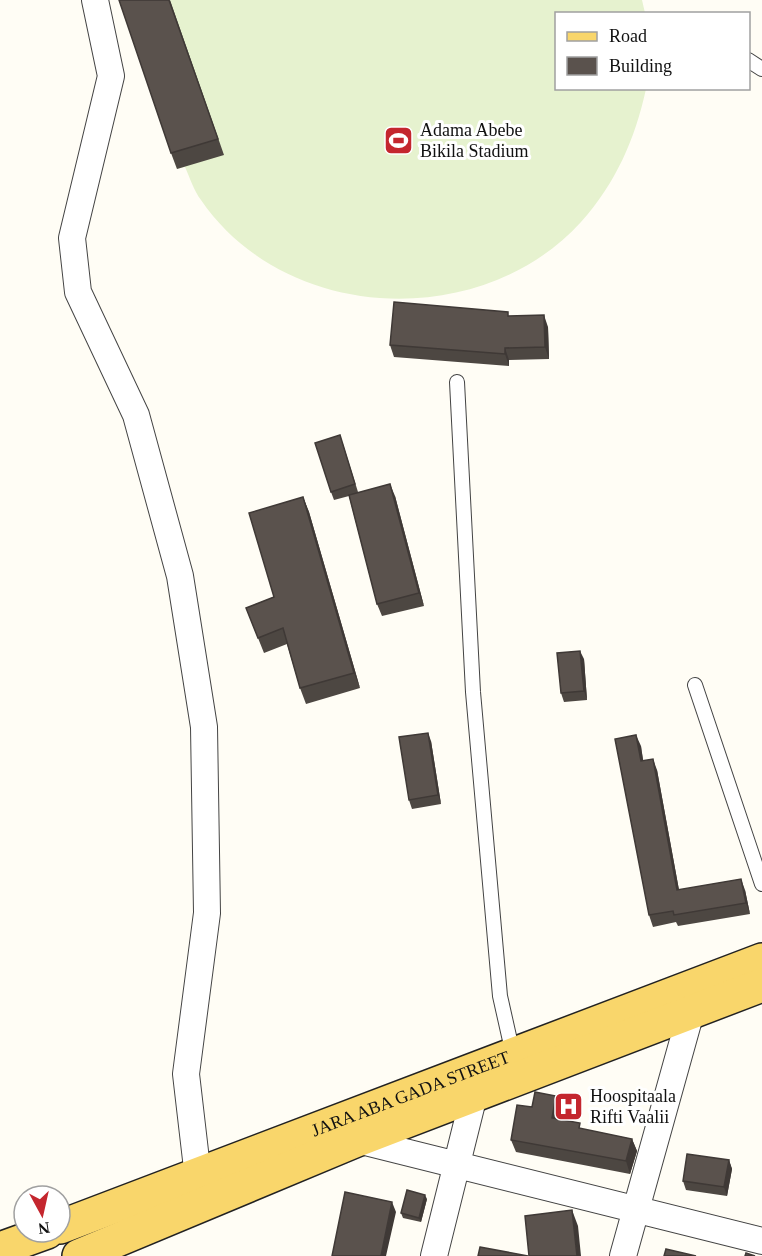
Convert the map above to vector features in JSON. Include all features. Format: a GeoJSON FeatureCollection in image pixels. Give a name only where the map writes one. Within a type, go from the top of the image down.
{"type":"FeatureCollection","features":[{"type":"Feature","properties":{"kind":"main road","name":"JARA ABA GADA STREET"},"geometry":{"type":"LineString","coordinates":[[78,1256],[203,1190],[513,1054],[762,960]]}},
{"type":"Feature","properties":{"kind":"main road","name":"JARA ABA GADA STREET"},"geometry":{"type":"LineString","coordinates":[[72,1224],[203,1190],[357,1140],[762,986]]}},
{"type":"Feature","properties":{"kind":"street"},"geometry":{"type":"LineString","coordinates":[[95,0],[111,76],[90,153],[72,238],[78,292],[136,415],[180,576],[204,727],[207,913],[186,1074],[203,1190]]}},
{"type":"Feature","properties":{"kind":"street"},"geometry":{"type":"LineString","coordinates":[[623,1256],[691,1012]]}},
{"type":"Feature","properties":{"kind":"street"},"geometry":{"type":"LineString","coordinates":[[434,1256],[474,1095]]}},
{"type":"Feature","properties":{"kind":"street"},"geometry":{"type":"LineString","coordinates":[[357,1140],[762,1241]]}},
{"type":"Feature","properties":{"kind":"lane"},"geometry":{"type":"LineString","coordinates":[[457,382],[473,692],[500,996],[513,1054]]}},
{"type":"Feature","properties":{"kind":"lane"},"geometry":{"type":"LineString","coordinates":[[695,685],[762,884]]}},
{"type":"Feature","properties":{"kind":"green space","name":"Adama Abebe Bikila Stadium"},"geometry":{"type":"Polygon","coordinates":[[[119,0],[642,0],[645,12],[555,12],[555,90],[646,90],[623,160],[604,192],[581,222],[540,257],[492,282],[440,296],[386,298],[332,290],[282,271],[238,241],[201,200],[185,167],[177,169],[119,0]]]}},
{"type":"Feature","properties":{"kind":"building"},"geometry":{"type":"Polygon","coordinates":[[[119,0],[169,0],[218,139],[171,153],[119,0]]]}},
{"type":"Feature","properties":{"kind":"building"},"geometry":{"type":"Polygon","coordinates":[[[394,302],[508,312],[508,316],[544,315],[545,347],[505,348],[505,354],[390,345],[394,302]]]}},
{"type":"Feature","properties":{"kind":"building"},"geometry":{"type":"Polygon","coordinates":[[[340,435],[355,484],[331,492],[315,443],[340,435]]]}},
{"type":"Feature","properties":{"kind":"building"},"geometry":{"type":"Polygon","coordinates":[[[390,484],[419,593],[377,604],[349,495],[390,484]]]}},
{"type":"Feature","properties":{"kind":"building"},"geometry":{"type":"Polygon","coordinates":[[[303,497],[354,673],[300,688],[283,628],[258,638],[246,608],[274,597],[249,513],[303,497]]]}},
{"type":"Feature","properties":{"kind":"building"},"geometry":{"type":"Polygon","coordinates":[[[580,651],[584,691],[561,693],[557,653],[580,651]]]}},
{"type":"Feature","properties":{"kind":"building"},"geometry":{"type":"Polygon","coordinates":[[[428,733],[438,795],[409,800],[399,737],[428,733]]]}},
{"type":"Feature","properties":{"kind":"building"},"geometry":{"type":"Polygon","coordinates":[[[636,735],[641,761],[653,759],[677,890],[741,879],[746,903],[674,915],[673,911],[649,915],[615,739],[636,735]]]}},
{"type":"Feature","properties":{"kind":"building"},"geometry":{"type":"Polygon","coordinates":[[[535,1092],[556,1096],[552,1118],[580,1123],[579,1128],[632,1139],[626,1161],[511,1140],[517,1105],[532,1107],[535,1092]]]}},
{"type":"Feature","properties":{"kind":"building"},"geometry":{"type":"Polygon","coordinates":[[[687,1154],[729,1160],[724,1187],[683,1181],[687,1154]]]}},
{"type":"Feature","properties":{"kind":"building"},"geometry":{"type":"Polygon","coordinates":[[[407,1190],[425,1195],[419,1218],[401,1213],[407,1190]]]}},
{"type":"Feature","properties":{"kind":"building"},"geometry":{"type":"Polygon","coordinates":[[[345,1192],[392,1202],[381,1256],[332,1256],[345,1192]]]}},
{"type":"Feature","properties":{"kind":"building"},"geometry":{"type":"Polygon","coordinates":[[[572,1210],[577,1256],[529,1256],[525,1216],[572,1210]]]}},
{"type":"Feature","properties":{"kind":"building"},"geometry":{"type":"Polygon","coordinates":[[[480,1247],[528,1256],[478,1256],[480,1247]]]}},
{"type":"Feature","properties":{"kind":"building"},"geometry":{"type":"Polygon","coordinates":[[[666,1249],[696,1256],[664,1256],[666,1249]]]}},
{"type":"Feature","properties":{"kind":"place","name":"Adama Abebe Bikila Stadium"},"geometry":{"type":"Point","coordinates":[399,140]}},
{"type":"Feature","properties":{"kind":"place","name":"Hoospitaala Rifti Vaalii"},"geometry":{"type":"Point","coordinates":[569,1106]}}]}
